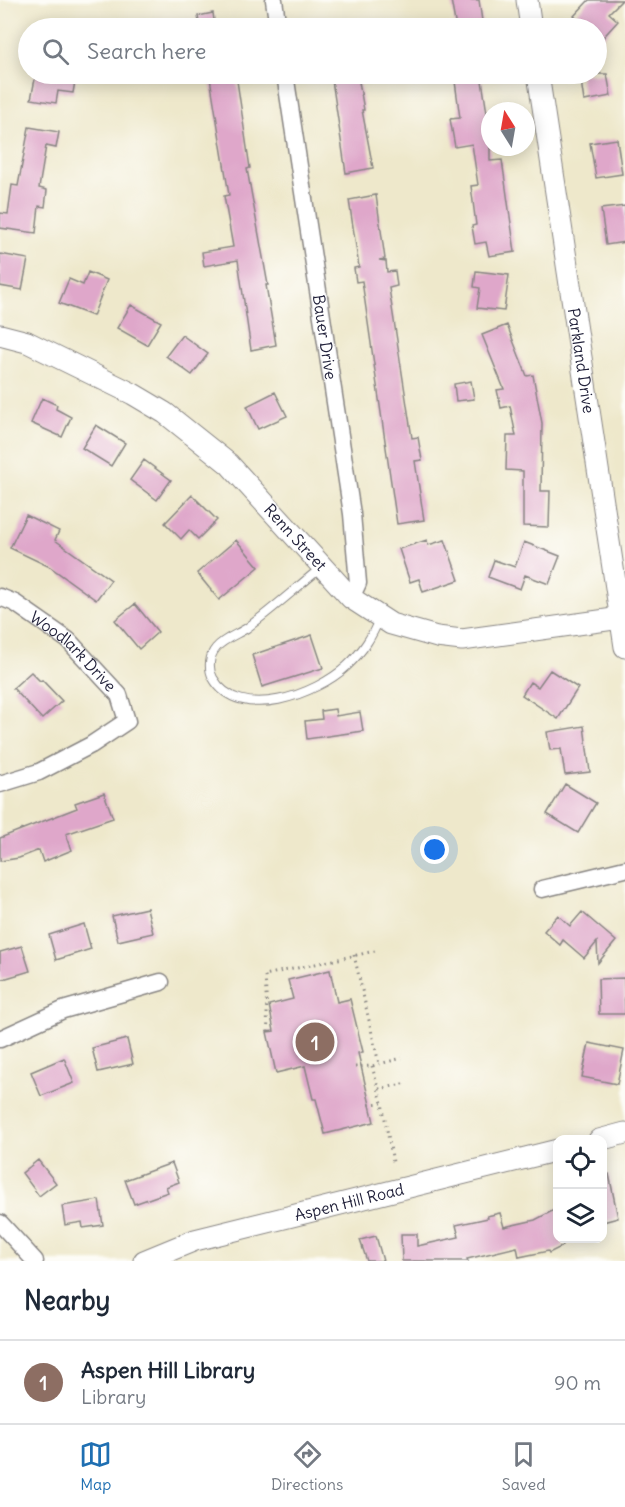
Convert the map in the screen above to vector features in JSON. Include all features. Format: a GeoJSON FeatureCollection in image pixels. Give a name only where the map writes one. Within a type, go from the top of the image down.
{"type":"FeatureCollection","features":[{"type":"Feature","properties":{"kind":"street"},"geometry":{"type":"LineString","coordinates":[[274,0],[277,18]]}},
{"type":"Feature","properties":{"kind":"street"},"geometry":{"type":"LineString","coordinates":[[527,0],[530,18]]}},
{"type":"Feature","properties":{"kind":"street","name":"Bauer Drive"},"geometry":{"type":"LineString","coordinates":[[287,84],[352,514],[358,583],[351,598]]}},
{"type":"Feature","properties":{"kind":"street","name":"Parkland Drive"},"geometry":{"type":"LineString","coordinates":[[540,84],[625,647]]}},
{"type":"Feature","properties":{"kind":"street","name":"Renn Street"},"geometry":{"type":"LineString","coordinates":[[0,335],[27,342],[133,394],[165,413],[229,464],[351,598],[391,624],[437,637],[462,640],[621,618]]}},
{"type":"Feature","properties":{"kind":"street","name":"Woodlark Drive"},"geometry":{"type":"LineString","coordinates":[[0,597],[15,603],[68,640],[118,695],[127,721],[92,745],[39,772],[0,784]]}},
{"type":"Feature","properties":{"kind":"street"},"geometry":{"type":"LineString","coordinates":[[542,889],[625,869]]}},
{"type":"Feature","properties":{"kind":"street"},"geometry":{"type":"LineString","coordinates":[[0,1039],[63,1010],[161,982]]}},
{"type":"Feature","properties":{"kind":"street"},"geometry":{"type":"LineString","coordinates":[[607,1138],[625,1133]]}},
{"type":"Feature","properties":{"kind":"street","name":"Aspen Hill Road"},"geometry":{"type":"LineString","coordinates":[[144,1261],[195,1240],[553,1151]]}},
{"type":"Feature","properties":{"kind":"street"},"geometry":{"type":"LineString","coordinates":[[0,1223],[35,1261]]}},
{"type":"Feature","properties":{"kind":"lane"},"geometry":{"type":"LineString","coordinates":[[322,567],[246,628],[216,647],[210,660],[210,672],[219,688],[237,698],[263,701],[289,698],[311,690],[346,667],[371,639],[380,618]]}},
{"type":"Feature","properties":{"kind":"path"},"geometry":{"type":"LineString","coordinates":[[268,1032],[265,975],[375,951]]}},
{"type":"Feature","properties":{"kind":"path"},"geometry":{"type":"LineString","coordinates":[[354,955],[379,1064]]}},
{"type":"Feature","properties":{"kind":"path"},"geometry":{"type":"LineString","coordinates":[[355,1067],[402,1058]]}},
{"type":"Feature","properties":{"kind":"path"},"geometry":{"type":"LineString","coordinates":[[372,1065],[393,1162]]}},
{"type":"Feature","properties":{"kind":"path"},"geometry":{"type":"LineString","coordinates":[[379,1089],[408,1083]]}},
{"type":"Feature","properties":{"kind":"path"},"geometry":{"type":"LineString","coordinates":[[369,1104],[382,1103]]}},
{"type":"Feature","properties":{"kind":"building"},"geometry":{"type":"Polygon","coordinates":[[[451,0],[479,0],[482,18],[454,18],[451,0]]]}},
{"type":"Feature","properties":{"kind":"building"},"geometry":{"type":"Polygon","coordinates":[[[589,0],[622,0],[609,13],[618,21],[607,33],[607,18],[576,18],[574,16],[589,0]]]}},
{"type":"Feature","properties":{"kind":"building"},"geometry":{"type":"Polygon","coordinates":[[[213,13],[214,18],[198,18],[198,16],[213,13]]]}},
{"type":"Feature","properties":{"kind":"building"},"geometry":{"type":"Polygon","coordinates":[[[607,74],[611,96],[584,101],[581,84],[607,84],[607,74]]]}},
{"type":"Feature","properties":{"kind":"building"},"geometry":{"type":"Polygon","coordinates":[[[34,84],[75,84],[73,93],[58,91],[56,103],[31,99],[34,84]]]}},
{"type":"Feature","properties":{"kind":"building"},"geometry":{"type":"Polygon","coordinates":[[[211,84],[237,84],[250,168],[247,169],[268,285],[266,285],[276,345],[251,350],[238,260],[204,266],[202,252],[233,247],[224,196],[229,195],[211,84]]]}},
{"type":"Feature","properties":{"kind":"building"},"geometry":{"type":"Polygon","coordinates":[[[333,84],[359,84],[373,168],[346,173],[333,84]]]}},
{"type":"Feature","properties":{"kind":"building"},"geometry":{"type":"Polygon","coordinates":[[[455,84],[483,84],[485,102],[481,102],[481,156],[490,156],[490,161],[502,160],[515,252],[489,256],[486,242],[475,244],[472,226],[476,225],[471,186],[478,185],[472,144],[455,147],[450,119],[460,118],[455,84]]]}},
{"type":"Feature","properties":{"kind":"building"},"geometry":{"type":"Polygon","coordinates":[[[29,127],[59,132],[56,148],[46,146],[39,188],[47,190],[45,207],[39,206],[36,233],[0,228],[0,213],[8,214],[12,185],[18,186],[29,127]]]}},
{"type":"Feature","properties":{"kind":"building"},"geometry":{"type":"Polygon","coordinates":[[[617,139],[622,174],[596,178],[590,143],[617,139]]]}},
{"type":"Feature","properties":{"kind":"building"},"geometry":{"type":"Polygon","coordinates":[[[376,195],[385,259],[379,260],[386,261],[387,272],[395,271],[397,286],[389,288],[412,438],[418,437],[422,460],[415,461],[424,520],[397,524],[362,281],[356,282],[354,268],[359,267],[349,200],[376,195]]]}},
{"type":"Feature","properties":{"kind":"building"},"geometry":{"type":"Polygon","coordinates":[[[625,206],[625,242],[606,245],[601,209],[625,206]]]}},
{"type":"Feature","properties":{"kind":"building"},"geometry":{"type":"Polygon","coordinates":[[[0,254],[28,259],[22,290],[0,286],[0,254]]]}},
{"type":"Feature","properties":{"kind":"building"},"geometry":{"type":"Polygon","coordinates":[[[476,271],[509,275],[504,311],[477,308],[480,288],[474,287],[476,271]]]}},
{"type":"Feature","properties":{"kind":"building"},"geometry":{"type":"Polygon","coordinates":[[[88,272],[107,280],[93,316],[59,303],[69,279],[83,285],[88,272]]]}},
{"type":"Feature","properties":{"kind":"building"},"geometry":{"type":"Polygon","coordinates":[[[131,305],[161,322],[147,345],[117,328],[131,305]]]}},
{"type":"Feature","properties":{"kind":"building"},"geometry":{"type":"Polygon","coordinates":[[[507,325],[527,376],[533,375],[542,423],[541,491],[550,491],[549,527],[523,526],[523,471],[506,470],[507,436],[516,436],[510,406],[501,408],[497,390],[504,389],[482,335],[507,325]]]}},
{"type":"Feature","properties":{"kind":"building"},"geometry":{"type":"Polygon","coordinates":[[[182,335],[208,354],[192,375],[166,356],[182,335]]]}},
{"type":"Feature","properties":{"kind":"building"},"geometry":{"type":"Polygon","coordinates":[[[471,381],[474,399],[456,401],[454,384],[471,381]]]}},
{"type":"Feature","properties":{"kind":"building"},"geometry":{"type":"Polygon","coordinates":[[[275,392],[287,416],[258,429],[247,406],[275,392]]]}},
{"type":"Feature","properties":{"kind":"building"},"geometry":{"type":"Polygon","coordinates":[[[42,398],[57,405],[56,409],[71,417],[62,437],[31,423],[42,398]]]}},
{"type":"Feature","properties":{"kind":"building"},"geometry":{"type":"Polygon","coordinates":[[[96,425],[125,443],[111,466],[82,448],[96,425]]]}},
{"type":"Feature","properties":{"kind":"building"},"geometry":{"type":"Polygon","coordinates":[[[144,460],[171,480],[157,500],[130,480],[144,460]]]}},
{"type":"Feature","properties":{"kind":"building"},"geometry":{"type":"Polygon","coordinates":[[[192,495],[217,520],[198,539],[189,530],[181,539],[165,523],[192,495]]]}},
{"type":"Feature","properties":{"kind":"building"},"geometry":{"type":"Polygon","coordinates":[[[26,515],[59,531],[55,540],[111,580],[96,600],[50,567],[10,548],[26,515]]]}},
{"type":"Feature","properties":{"kind":"building"},"geometry":{"type":"Polygon","coordinates":[[[236,540],[259,567],[219,600],[197,573],[236,540]]]}},
{"type":"Feature","properties":{"kind":"building"},"geometry":{"type":"Polygon","coordinates":[[[427,540],[428,545],[445,540],[459,580],[423,592],[419,579],[410,582],[399,549],[427,540]]]}},
{"type":"Feature","properties":{"kind":"building"},"geometry":{"type":"Polygon","coordinates":[[[524,542],[560,556],[549,584],[525,575],[520,589],[488,577],[494,560],[515,567],[524,542]]]}},
{"type":"Feature","properties":{"kind":"building"},"geometry":{"type":"Polygon","coordinates":[[[135,604],[158,632],[139,649],[115,620],[135,604]]]}},
{"type":"Feature","properties":{"kind":"building"},"geometry":{"type":"Polygon","coordinates":[[[312,635],[323,668],[262,687],[252,655],[312,635]]]}},
{"type":"Feature","properties":{"kind":"building"},"geometry":{"type":"Polygon","coordinates":[[[550,670],[578,688],[558,719],[522,695],[530,682],[538,687],[550,670]]]}},
{"type":"Feature","properties":{"kind":"building"},"geometry":{"type":"Polygon","coordinates":[[[31,672],[62,701],[42,719],[13,688],[31,672]]]}},
{"type":"Feature","properties":{"kind":"building"},"geometry":{"type":"Polygon","coordinates":[[[335,709],[336,716],[360,712],[363,731],[307,739],[305,721],[322,719],[321,711],[335,709]]]}},
{"type":"Feature","properties":{"kind":"building"},"geometry":{"type":"Polygon","coordinates":[[[584,726],[590,772],[565,775],[561,749],[550,750],[547,732],[584,726]]]}},
{"type":"Feature","properties":{"kind":"building"},"geometry":{"type":"Polygon","coordinates":[[[565,784],[596,803],[578,833],[547,814],[565,784]]]}},
{"type":"Feature","properties":{"kind":"building"},"geometry":{"type":"Polygon","coordinates":[[[104,793],[113,818],[66,834],[72,850],[43,862],[39,850],[19,858],[0,861],[0,838],[77,808],[75,803],[104,793]]]}},
{"type":"Feature","properties":{"kind":"building"},"geometry":{"type":"Polygon","coordinates":[[[147,908],[153,933],[118,941],[112,916],[147,908]]]}},
{"type":"Feature","properties":{"kind":"building"},"geometry":{"type":"Polygon","coordinates":[[[582,912],[616,941],[598,963],[597,942],[584,958],[563,940],[560,945],[544,931],[558,915],[570,926],[582,912]]]}},
{"type":"Feature","properties":{"kind":"building"},"geometry":{"type":"Polygon","coordinates":[[[84,924],[91,949],[56,960],[49,935],[84,924]]]}},
{"type":"Feature","properties":{"kind":"building"},"geometry":{"type":"Polygon","coordinates":[[[22,946],[30,971],[0,980],[0,952],[22,946]]]}},
{"type":"Feature","properties":{"kind":"building"},"geometry":{"type":"Polygon","coordinates":[[[330,970],[337,1002],[350,999],[363,1052],[358,1053],[374,1122],[325,1134],[305,1066],[276,1073],[267,1032],[274,1031],[269,1005],[293,999],[288,980],[330,970]]]}},
{"type":"Feature","properties":{"kind":"building"},"geometry":{"type":"Polygon","coordinates":[[[624,978],[625,1014],[599,1014],[598,979],[624,978]]]}},
{"type":"Feature","properties":{"kind":"building"},"geometry":{"type":"Polygon","coordinates":[[[127,1039],[133,1064],[98,1072],[92,1048],[127,1039]]]}},
{"type":"Feature","properties":{"kind":"building"},"geometry":{"type":"Polygon","coordinates":[[[589,1043],[624,1050],[617,1084],[582,1077],[589,1043]]]}},
{"type":"Feature","properties":{"kind":"building"},"geometry":{"type":"Polygon","coordinates":[[[64,1058],[74,1083],[41,1096],[31,1072],[64,1058]]]}},
{"type":"Feature","properties":{"kind":"building"},"geometry":{"type":"Polygon","coordinates":[[[38,1160],[56,1183],[39,1196],[22,1173],[38,1160]]]}},
{"type":"Feature","properties":{"kind":"building"},"geometry":{"type":"Polygon","coordinates":[[[172,1163],[179,1182],[166,1187],[168,1192],[134,1204],[125,1180],[172,1163]]]}},
{"type":"Feature","properties":{"kind":"building"},"geometry":{"type":"Polygon","coordinates":[[[607,1174],[609,1174],[618,1218],[607,1221],[607,1189],[607,1174]]]}},
{"type":"Feature","properties":{"kind":"building"},"geometry":{"type":"Polygon","coordinates":[[[99,1200],[103,1225],[83,1228],[82,1222],[65,1225],[62,1206],[99,1200]]]}},
{"type":"Feature","properties":{"kind":"building"},"geometry":{"type":"Polygon","coordinates":[[[553,1211],[553,1243],[562,1243],[563,1246],[549,1253],[548,1251],[519,1257],[517,1247],[467,1259],[468,1261],[402,1261],[401,1234],[417,1234],[417,1246],[459,1237],[456,1225],[500,1213],[504,1227],[535,1220],[553,1211]]]}},
{"type":"Feature","properties":{"kind":"building"},"geometry":{"type":"Polygon","coordinates":[[[376,1236],[383,1261],[367,1261],[360,1240],[376,1236]]]}},
{"type":"Feature","properties":{"kind":"place","name":"Aspen Hill Library"},"geometry":{"type":"Point","coordinates":[315,1042]}}]}
